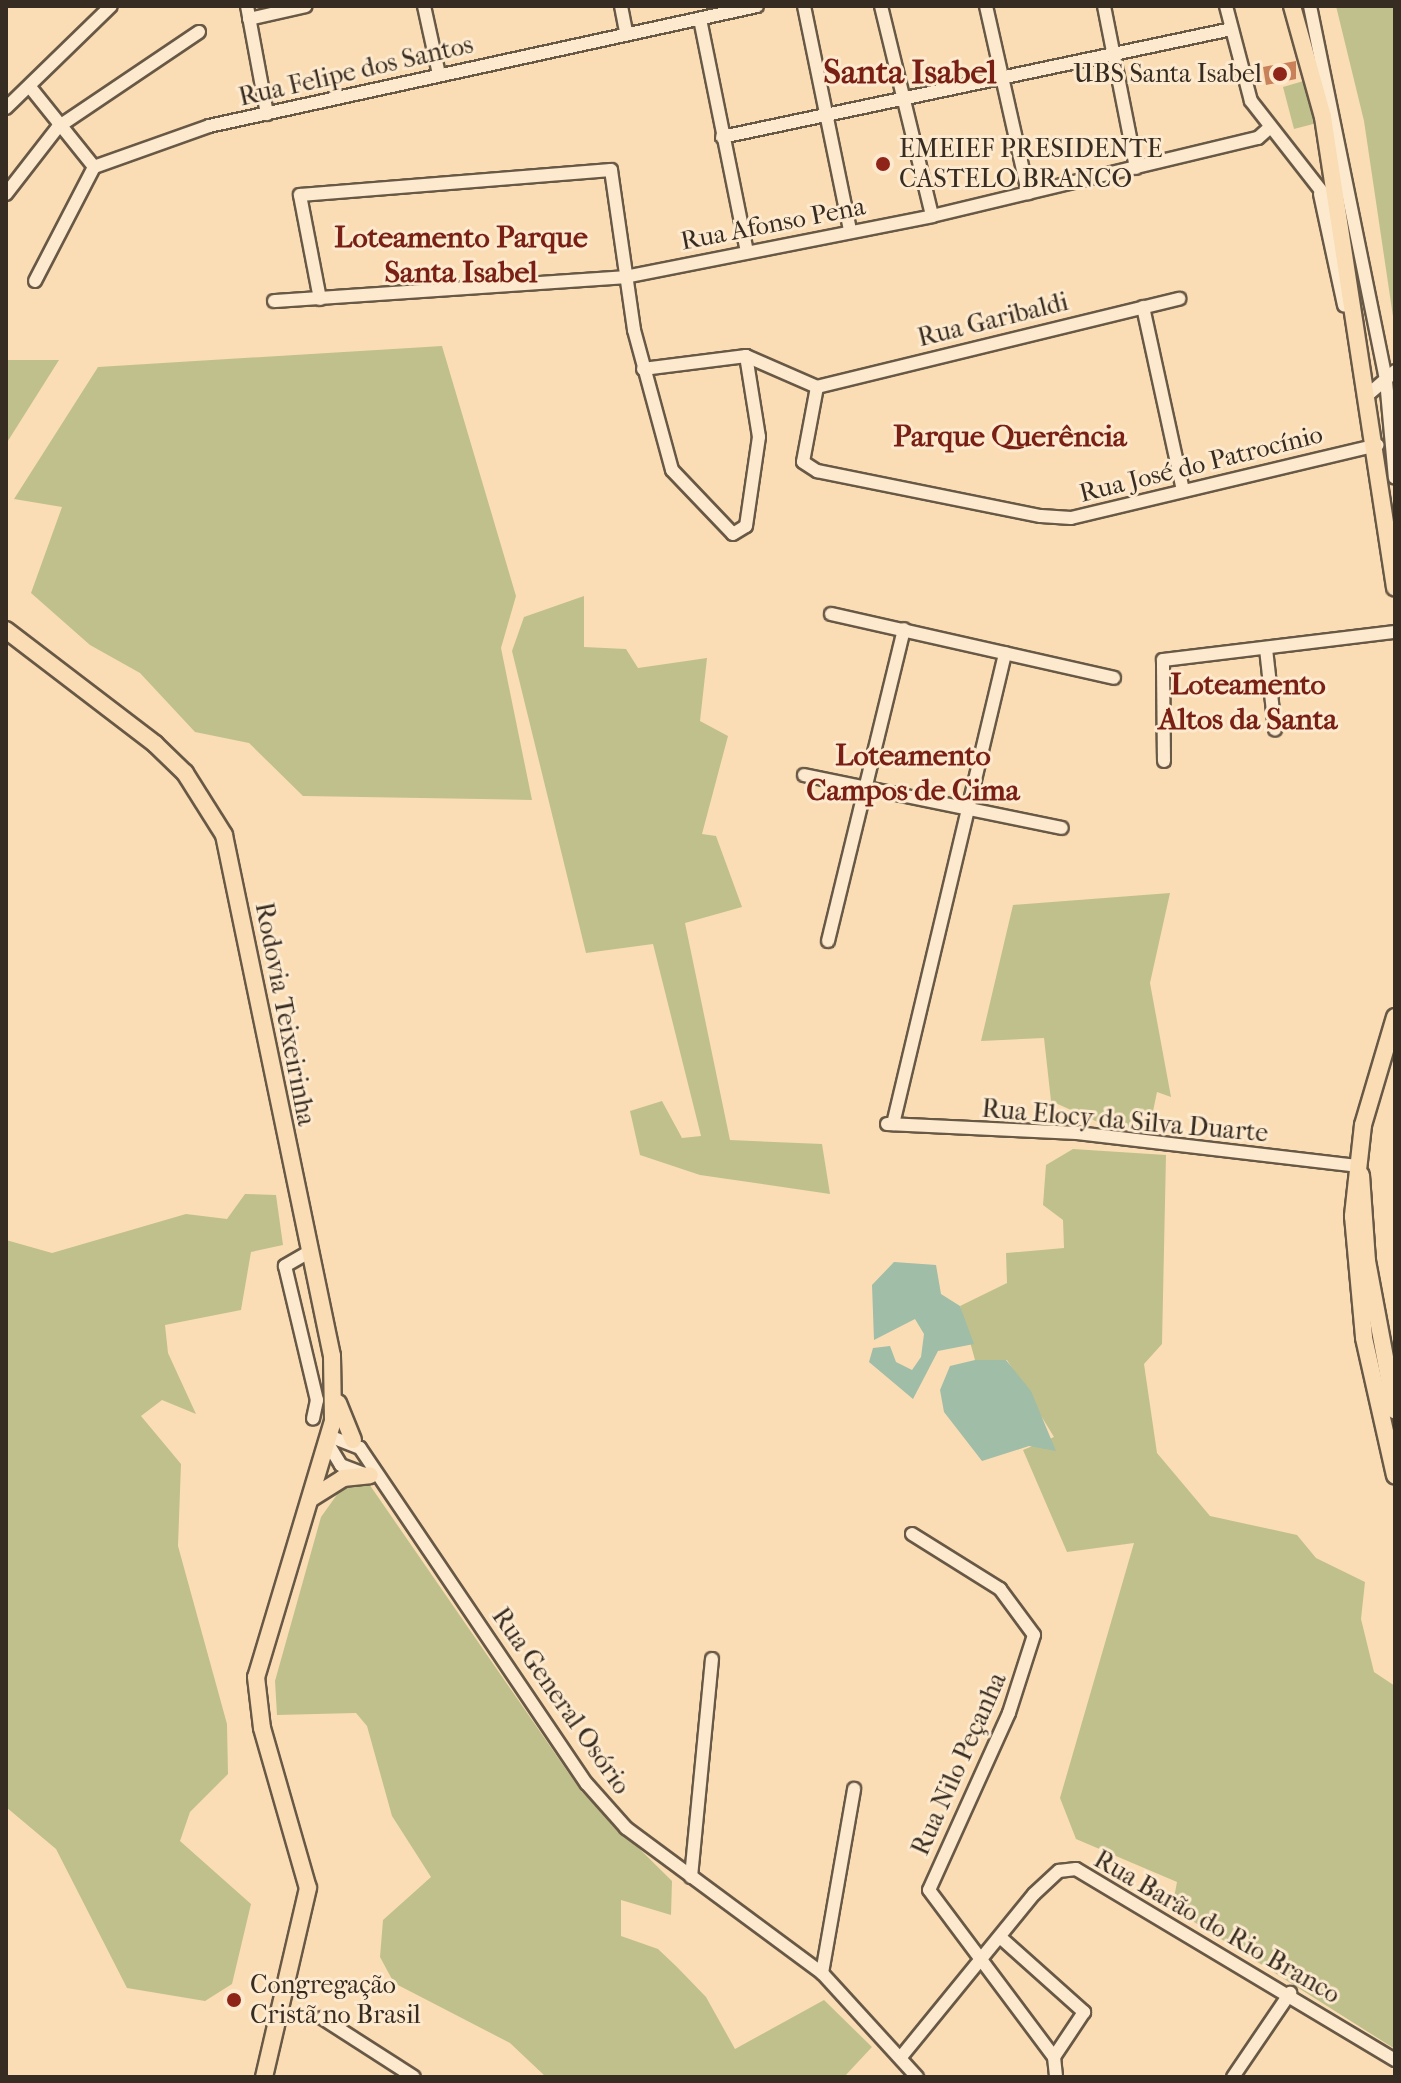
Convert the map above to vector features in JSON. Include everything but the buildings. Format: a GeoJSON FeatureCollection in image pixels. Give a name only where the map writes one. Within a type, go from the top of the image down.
{"type":"FeatureCollection","features":[{"type":"Feature","properties":{"kind":"main road"},"geometry":{"type":"LineString","coordinates":[[1292,6],[1323,117],[1370,393],[1395,588]]}},
{"type":"Feature","properties":{"kind":"main road","name":"Rodovia Teixeirinha"},"geometry":{"type":"LineString","coordinates":[[6,630],[155,744],[193,784],[224,835],[336,1391],[328,1439],[256,1677],[262,1728],[308,1888],[300,1948],[263,2073]]}},
{"type":"Feature","properties":{"kind":"main road"},"geometry":{"type":"LineString","coordinates":[[1395,1017],[1366,1110],[1353,1216],[1395,1410]]}},
{"type":"Feature","properties":{"kind":"main road"},"geometry":{"type":"LineString","coordinates":[[1379,1336],[1394,1472]]}},
{"type":"Feature","properties":{"kind":"main road"},"geometry":{"type":"LineString","coordinates":[[336,1391],[353,1440]]}},
{"type":"Feature","properties":{"kind":"main road"},"geometry":{"type":"LineString","coordinates":[[310,1499],[343,1478],[374,1478]]}},
{"type":"Feature","properties":{"kind":"street"},"geometry":{"type":"LineString","coordinates":[[6,108],[111,6]]}},
{"type":"Feature","properties":{"kind":"street"},"geometry":{"type":"LineString","coordinates":[[267,114],[248,12],[306,6]]}},
{"type":"Feature","properties":{"kind":"street"},"geometry":{"type":"LineString","coordinates":[[424,6],[439,74]]}},
{"type":"Feature","properties":{"kind":"street"},"geometry":{"type":"LineString","coordinates":[[621,6],[626,31]]}},
{"type":"Feature","properties":{"kind":"street","name":"Rua Felipe dos Santos"},"geometry":{"type":"LineString","coordinates":[[94,167],[267,114],[626,31],[757,6]]}},
{"type":"Feature","properties":{"kind":"street"},"geometry":{"type":"LineString","coordinates":[[804,6],[850,230]]}},
{"type":"Feature","properties":{"kind":"street"},"geometry":{"type":"LineString","coordinates":[[881,6],[932,216]]}},
{"type":"Feature","properties":{"kind":"street"},"geometry":{"type":"LineString","coordinates":[[986,6],[1028,193]]}},
{"type":"Feature","properties":{"kind":"street"},"geometry":{"type":"LineString","coordinates":[[1104,6],[1136,168]]}},
{"type":"Feature","properties":{"kind":"street"},"geometry":{"type":"LineString","coordinates":[[1226,6],[1251,101],[1269,128],[1337,211]]}},
{"type":"Feature","properties":{"kind":"street"},"geometry":{"type":"LineString","coordinates":[[1310,6],[1390,376],[1395,478]]}},
{"type":"Feature","properties":{"kind":"street"},"geometry":{"type":"LineString","coordinates":[[700,19],[747,252]]}},
{"type":"Feature","properties":{"kind":"street"},"geometry":{"type":"LineString","coordinates":[[722,137],[903,96],[1232,29]]}},
{"type":"Feature","properties":{"kind":"street"},"geometry":{"type":"LineString","coordinates":[[6,194],[58,127],[199,32]]}},
{"type":"Feature","properties":{"kind":"street"},"geometry":{"type":"LineString","coordinates":[[30,87],[58,127],[94,167],[35,281]]}},
{"type":"Feature","properties":{"kind":"street","name":"Rua Afonso Pena"},"geometry":{"type":"LineString","coordinates":[[274,301],[625,277],[932,216],[1258,138],[1269,128]]}},
{"type":"Feature","properties":{"kind":"street"},"geometry":{"type":"LineString","coordinates":[[320,299],[300,195],[611,170],[625,277],[643,369],[672,470],[741,534],[759,437],[746,356]]}},
{"type":"Feature","properties":{"kind":"street"},"geometry":{"type":"LineString","coordinates":[[1318,187],[1347,317],[1359,328]]}},
{"type":"Feature","properties":{"kind":"street","name":"Rua Garibaldi"},"geometry":{"type":"LineString","coordinates":[[817,387],[1179,299]]}},
{"type":"Feature","properties":{"kind":"street"},"geometry":{"type":"LineString","coordinates":[[1143,307],[1183,490]]}},
{"type":"Feature","properties":{"kind":"street"},"geometry":{"type":"LineString","coordinates":[[643,369],[746,356],[817,387]]}},
{"type":"Feature","properties":{"kind":"street"},"geometry":{"type":"LineString","coordinates":[[1370,393],[1390,376]]}},
{"type":"Feature","properties":{"kind":"street","name":"Rua José do Patrocínio"},"geometry":{"type":"LineString","coordinates":[[817,387],[803,462],[951,502],[1056,517],[1377,445]]}},
{"type":"Feature","properties":{"kind":"street"},"geometry":{"type":"LineString","coordinates":[[831,614],[1114,678]]}},
{"type":"Feature","properties":{"kind":"street"},"geometry":{"type":"LineString","coordinates":[[828,941],[904,629]]}},
{"type":"Feature","properties":{"kind":"street"},"geometry":{"type":"LineString","coordinates":[[1164,761],[1163,660],[1395,632]]}},
{"type":"Feature","properties":{"kind":"street"},"geometry":{"type":"LineString","coordinates":[[1266,649],[1275,729]]}},
{"type":"Feature","properties":{"kind":"street"},"geometry":{"type":"LineString","coordinates":[[966,809],[1005,653]]}},
{"type":"Feature","properties":{"kind":"street"},"geometry":{"type":"LineString","coordinates":[[804,775],[1062,828]]}},
{"type":"Feature","properties":{"kind":"street","name":"Rua Elocy da Silva Duarte"},"geometry":{"type":"LineString","coordinates":[[966,809],[890,1124],[1077,1133],[1359,1166]]}},
{"type":"Feature","properties":{"kind":"street"},"geometry":{"type":"LineString","coordinates":[[309,1252],[285,1266],[299,1304],[313,1386],[313,1419]]}},
{"type":"Feature","properties":{"kind":"street"},"geometry":{"type":"LineString","coordinates":[[299,1304],[319,1296]]}},
{"type":"Feature","properties":{"kind":"street"},"geometry":{"type":"LineString","coordinates":[[313,1386],[336,1391]]}},
{"type":"Feature","properties":{"kind":"street"},"geometry":{"type":"LineString","coordinates":[[328,1439],[353,1440]]}},
{"type":"Feature","properties":{"kind":"street","name":"Rua General Osório"},"geometry":{"type":"LineString","coordinates":[[328,1439],[341,1465],[374,1478]]}},
{"type":"Feature","properties":{"kind":"street","name":"Rua General Osório"},"geometry":{"type":"LineString","coordinates":[[353,1440],[374,1478],[587,1784],[626,1828],[822,1973],[917,2077]]}},
{"type":"Feature","properties":{"kind":"street","name":"Rua Nilo Peçanha"},"geometry":{"type":"LineString","coordinates":[[912,1534],[1000,1589],[1034,1635],[1009,1713],[930,1881],[933,1901],[984,1957],[1054,2057],[1056,2077]]}},
{"type":"Feature","properties":{"kind":"street"},"geometry":{"type":"LineString","coordinates":[[691,1877],[712,1659]]}},
{"type":"Feature","properties":{"kind":"street"},"geometry":{"type":"LineString","coordinates":[[822,1973],[854,1789]]}},
{"type":"Feature","properties":{"kind":"street","name":"Rua Barão do Rio Branco"},"geometry":{"type":"LineString","coordinates":[[901,2057],[1050,1878],[1076,1869],[1290,1993],[1395,2060]]}},
{"type":"Feature","properties":{"kind":"street"},"geometry":{"type":"LineString","coordinates":[[1000,1937],[1084,2012],[1054,2057]]}},
{"type":"Feature","properties":{"kind":"street"},"geometry":{"type":"LineString","coordinates":[[1233,2077],[1290,1993]]}},
{"type":"Feature","properties":{"kind":"street"},"geometry":{"type":"LineString","coordinates":[[322,2018],[414,2077]]}},
{"type":"Feature","properties":{"kind":"green space"},"geometry":{"type":"Polygon","coordinates":[[[1336,6],[1395,6],[1395,330],[1364,121],[1336,6]]]}},
{"type":"Feature","properties":{"kind":"green space"},"geometry":{"type":"Polygon","coordinates":[[[1307,80],[1317,123],[1294,129],[1283,87],[1307,80]]]}},
{"type":"Feature","properties":{"kind":"green space"},"geometry":{"type":"Polygon","coordinates":[[[442,346],[516,596],[501,648],[532,800],[303,796],[249,743],[195,732],[140,673],[90,645],[31,593],[62,507],[14,499],[98,367],[442,346]]]}},
{"type":"Feature","properties":{"kind":"green space"},"geometry":{"type":"Polygon","coordinates":[[[6,360],[59,360],[6,444],[6,360]]]}},
{"type":"Feature","properties":{"kind":"green space"},"geometry":{"type":"Polygon","coordinates":[[[584,596],[584,647],[626,649],[638,668],[707,658],[700,721],[728,736],[702,834],[716,836],[742,907],[685,923],[730,1140],[822,1144],[830,1194],[700,1175],[640,1155],[630,1111],[662,1101],[682,1138],[701,1136],[653,944],[586,953],[512,651],[524,617],[584,596]]]}},
{"type":"Feature","properties":{"kind":"green space"},"geometry":{"type":"Polygon","coordinates":[[[1170,893],[1150,983],[1171,1097],[1157,1092],[1149,1131],[1100,1123],[1051,1101],[1044,1038],[981,1041],[1013,905],[1170,893]]]}},
{"type":"Feature","properties":{"kind":"green space"},"geometry":{"type":"Polygon","coordinates":[[[1073,1149],[1166,1155],[1162,1344],[1144,1364],[1157,1453],[1210,1516],[1297,1535],[1316,1558],[1365,1582],[1361,1619],[1374,1672],[1395,1686],[1395,2049],[1172,1908],[1177,1882],[1076,1839],[1060,1798],[1134,1543],[1067,1552],[1023,1450],[1054,1437],[1007,1360],[975,1360],[960,1306],[1007,1283],[1006,1253],[1064,1248],[1063,1220],[1043,1205],[1046,1165],[1073,1149]]]}},
{"type":"Feature","properties":{"kind":"green space"},"geometry":{"type":"Polygon","coordinates":[[[245,1194],[276,1195],[283,1245],[251,1252],[241,1310],[165,1325],[168,1353],[196,1414],[162,1400],[141,1416],[181,1464],[178,1546],[227,1724],[228,1774],[190,1812],[180,1841],[251,1904],[232,1984],[205,2001],[127,1988],[56,1849],[6,1807],[6,1240],[52,1253],[186,1214],[227,1219],[245,1194]]]}},
{"type":"Feature","properties":{"kind":"green space"},"geometry":{"type":"Polygon","coordinates":[[[367,1481],[581,1791],[672,1881],[671,1915],[621,1900],[621,1936],[658,1949],[677,1967],[706,1997],[735,2049],[824,2000],[872,2047],[844,2077],[546,2077],[510,2043],[394,1983],[380,1957],[383,1920],[431,1877],[392,1816],[367,1726],[356,1713],[277,1715],[275,1681],[321,1517],[341,1489],[367,1481]]]}},
{"type":"Feature","properties":{"kind":"shaded area"},"geometry":{"type":"Polygon","coordinates":[[[894,1262],[936,1265],[941,1294],[960,1306],[974,1344],[938,1351],[913,1399],[869,1362],[873,1348],[890,1346],[896,1362],[912,1370],[921,1357],[924,1334],[915,1319],[874,1340],[872,1285],[894,1262]]]}},
{"type":"Feature","properties":{"kind":"shaded area"},"geometry":{"type":"Polygon","coordinates":[[[975,1360],[1006,1360],[1031,1391],[1056,1451],[1029,1446],[982,1461],[944,1412],[940,1390],[950,1366],[975,1360]]]}},
{"type":"Feature","properties":{"kind":"place","name":"UBS Santa Isabel"},"geometry":{"type":"Point","coordinates":[1280,74]}},
{"type":"Feature","properties":{"kind":"place","name":"EMEIEF PRESIDENTE CASTELO BRANCO"},"geometry":{"type":"Point","coordinates":[883,164]}},
{"type":"Feature","properties":{"kind":"place","name":"Congregação Cristã no Brasil"},"geometry":{"type":"Point","coordinates":[234,2000]}},
{"type":"Feature","properties":{"kind":"district","name":"Santa Isabel"},"geometry":{"type":"Point","coordinates":[910,73]}},
{"type":"Feature","properties":{"kind":"district","name":"Loteamento Parque Santa Isabel"},"geometry":{"type":"Point","coordinates":[461,255]}},
{"type":"Feature","properties":{"kind":"district","name":"Parque Querência"},"geometry":{"type":"Point","coordinates":[1010,437]}},
{"type":"Feature","properties":{"kind":"district","name":"Loteamento Altos da Santa"},"geometry":{"type":"Point","coordinates":[1248,702]}},
{"type":"Feature","properties":{"kind":"district","name":"Loteamento Campos de Cima"},"geometry":{"type":"Point","coordinates":[913,773]}}]}
